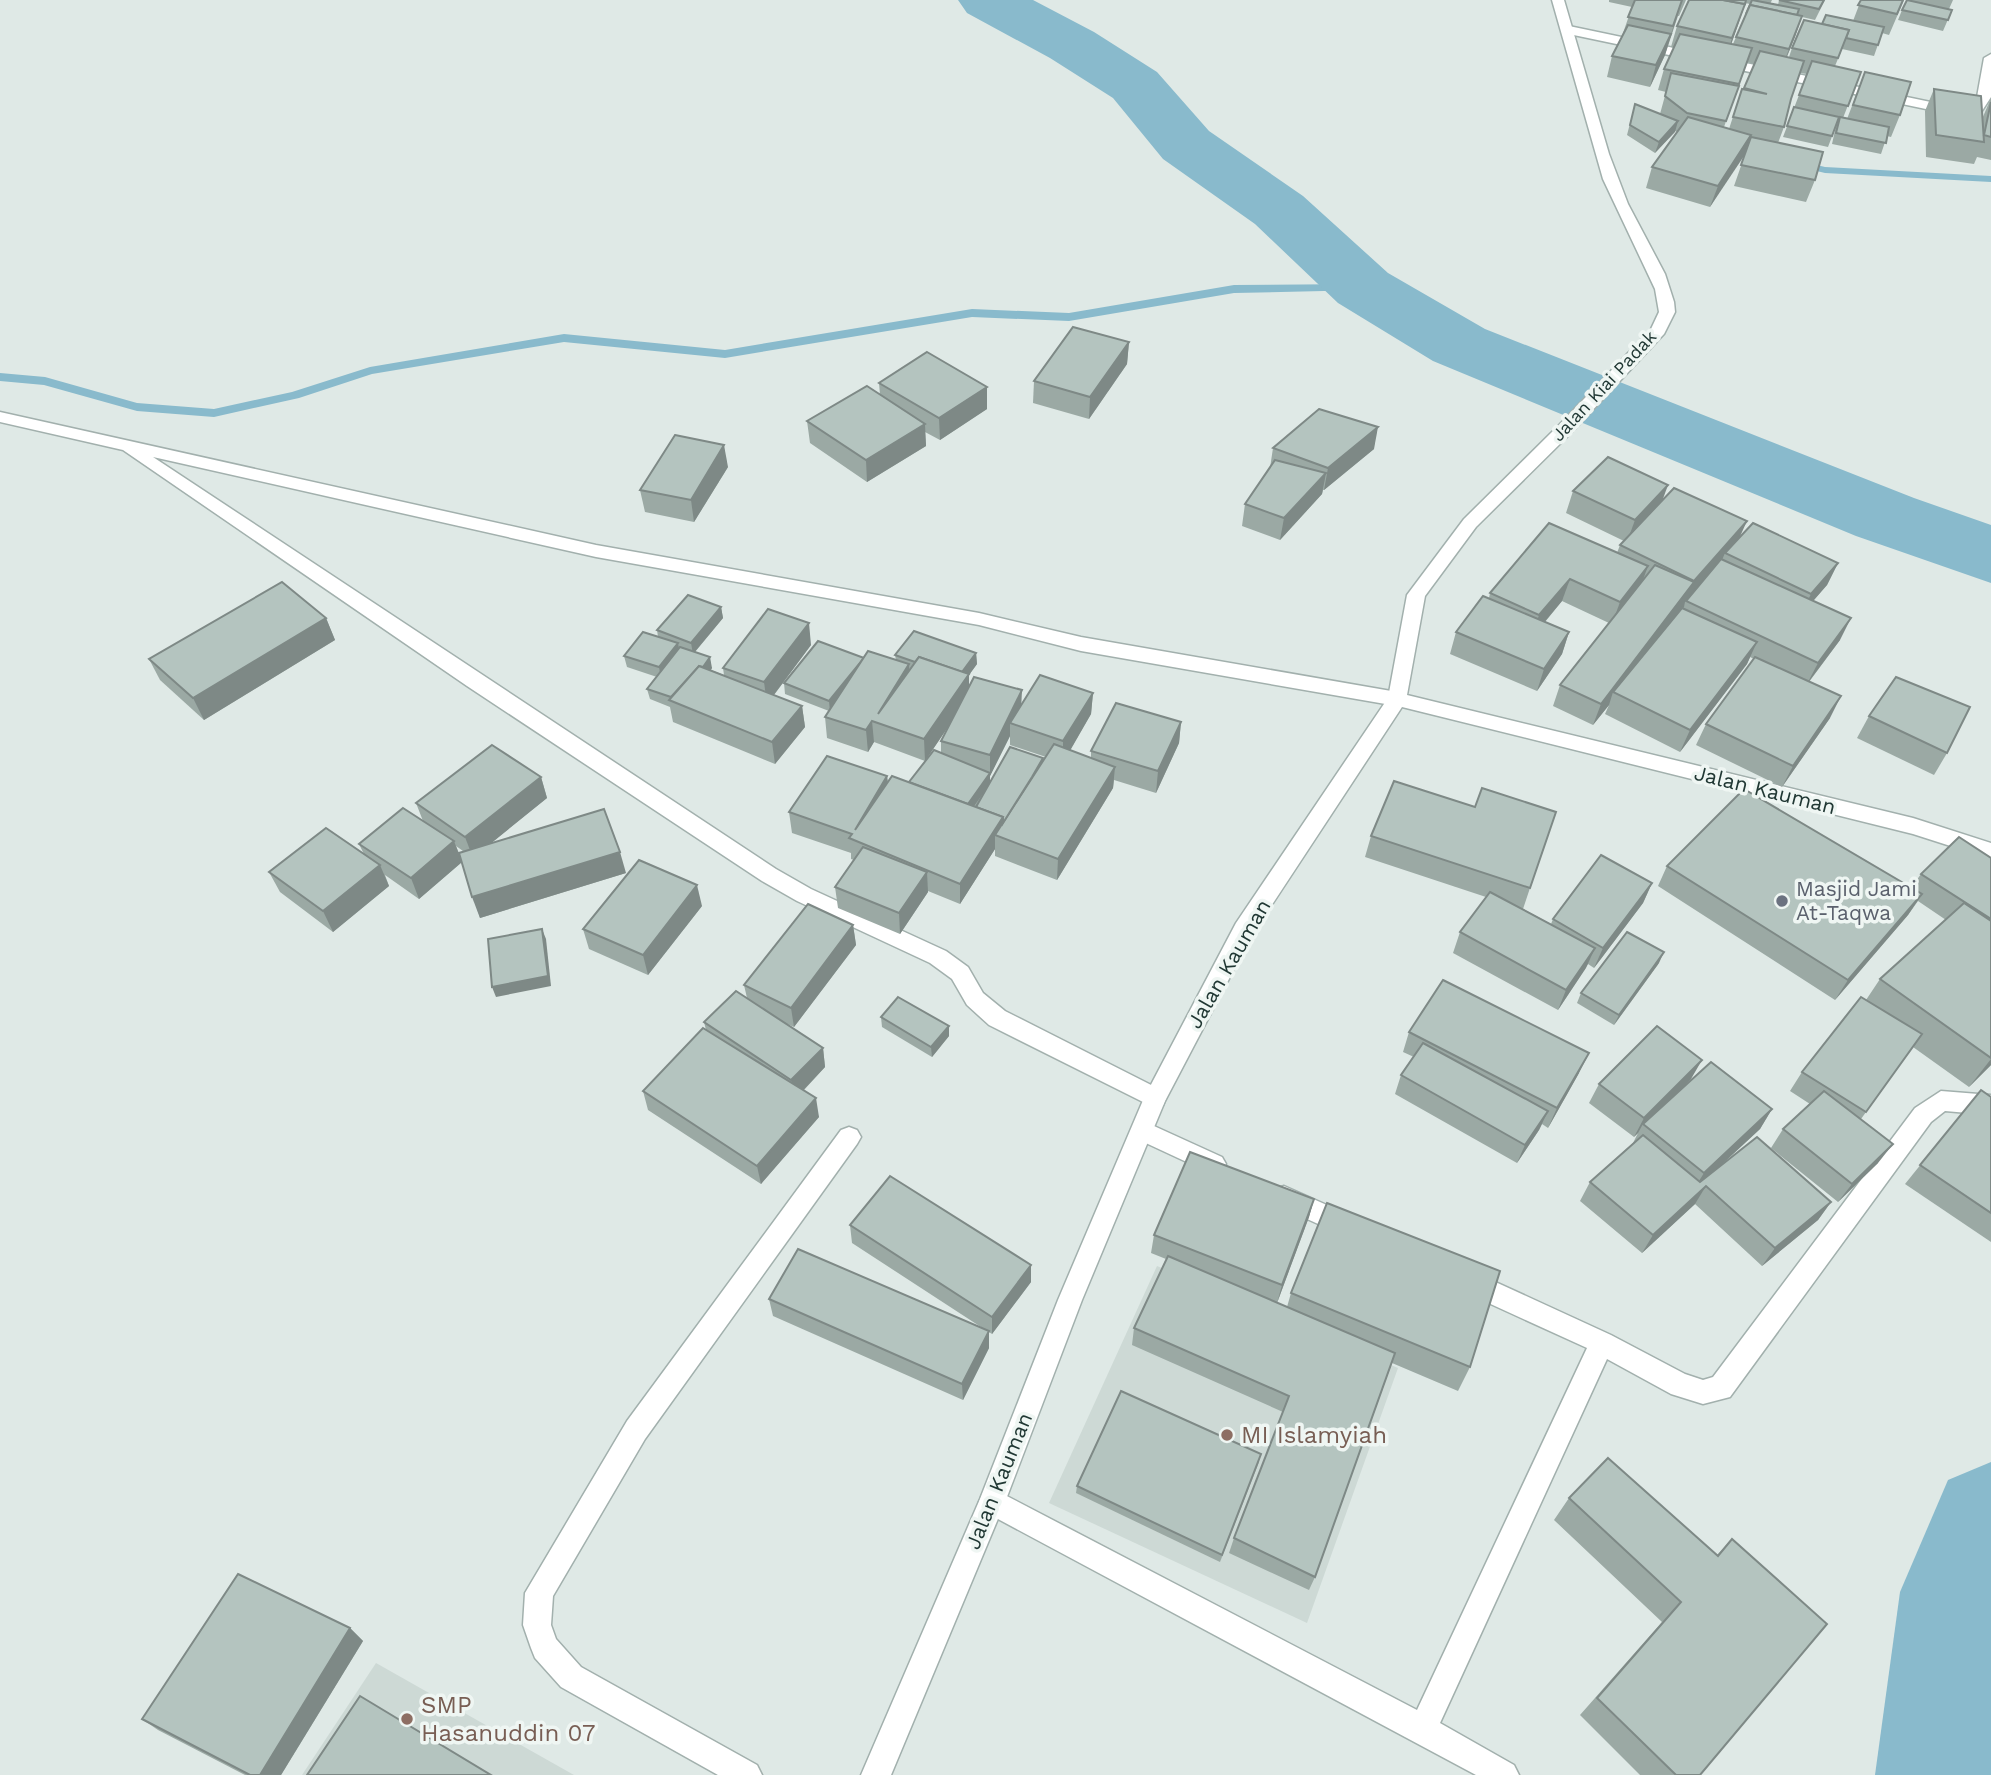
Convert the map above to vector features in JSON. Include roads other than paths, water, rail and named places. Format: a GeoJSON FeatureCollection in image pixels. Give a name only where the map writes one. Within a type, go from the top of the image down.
{"type":"FeatureCollection","features":[{"type":"Feature","properties":{"kind":"street","name":"Jalan Kiai Padak"},"geometry":{"type":"LineString","coordinates":[[1397,699],[1416,595],[1470,523],[1566,428],[1658,331],[1667,312],[1665,292],[1620,202],[1593,132],[1569,30],[1558,0]]}},
{"type":"Feature","properties":{"kind":"street"},"geometry":{"type":"LineString","coordinates":[[1569,30],[1965,113],[1975,111],[1984,97],[1991,58]]}},
{"type":"Feature","properties":{"kind":"street"},"geometry":{"type":"LineString","coordinates":[[0,417],[596,551],[979,619],[1082,643],[1397,699]]}},
{"type":"Feature","properties":{"kind":"street"},"geometry":{"type":"LineString","coordinates":[[121,443],[474,681],[769,875],[804,895],[938,957],[960,973],[975,999],[997,1018],[1155,1098]]}},
{"type":"Feature","properties":{"kind":"street","name":"Jalan Kauman"},"geometry":{"type":"LineString","coordinates":[[876,1775],[992,1502],[1070,1300],[1155,1098],[1244,929],[1397,699],[1913,826],[1991,851]]}},
{"type":"Feature","properties":{"kind":"street"},"geometry":{"type":"LineString","coordinates":[[1453,1274],[1602,1343],[1680,1385],[1703,1392],[1721,1388],[1923,1115],[1941,1101],[1991,1105]]}},
{"type":"Feature","properties":{"kind":"street"},"geometry":{"type":"LineString","coordinates":[[1143,1131],[1230,1171]]}},
{"type":"Feature","properties":{"kind":"street"},"geometry":{"type":"LineString","coordinates":[[747,1775],[571,1677],[545,1648],[537,1625],[539,1593],[636,1430],[849,1137]]}},
{"type":"Feature","properties":{"kind":"street"},"geometry":{"type":"LineString","coordinates":[[1267,1188],[1366,1234]]}},
{"type":"Feature","properties":{"kind":"street"},"geometry":{"type":"LineString","coordinates":[[1423,1729],[1602,1343]]}},
{"type":"Feature","properties":{"kind":"street"},"geometry":{"type":"LineString","coordinates":[[992,1502],[1423,1729],[1504,1775]]}},
{"type":"Feature","properties":{"kind":"waterway"},"geometry":{"type":"LineString","coordinates":[[988,0],[1072,45],[1135,85],[1186,145],[1279,210],[1363,288],[1459,345],[1885,517],[1991,555]]}},
{"type":"Feature","properties":{"kind":"waterway"},"geometry":{"type":"LineString","coordinates":[[1800,164],[1825,170],[1991,179]]}},
{"type":"Feature","properties":{"kind":"waterway"},"geometry":{"type":"LineString","coordinates":[[0,377],[45,381],[137,407],[214,413],[295,395],[370,371],[564,338],[725,354],[972,313],[1069,317],[1234,289],[1363,288]]}},
{"type":"Feature","properties":{"kind":"waterway"},"geometry":{"type":"LineString","coordinates":[[1942,1775],[1963,1592],[1991,1523]]}},
{"type":"Feature","properties":{"kind":"place","name":"Masjid Jami At-Taqwa"},"geometry":{"type":"Point","coordinates":[1782,901]}},
{"type":"Feature","properties":{"kind":"place","name":"MI Islamyiah"},"geometry":{"type":"Point","coordinates":[1227,1435]}},
{"type":"Feature","properties":{"kind":"place","name":"SMP Hasanuddin 07"},"geometry":{"type":"Point","coordinates":[407,1719]}}]}
